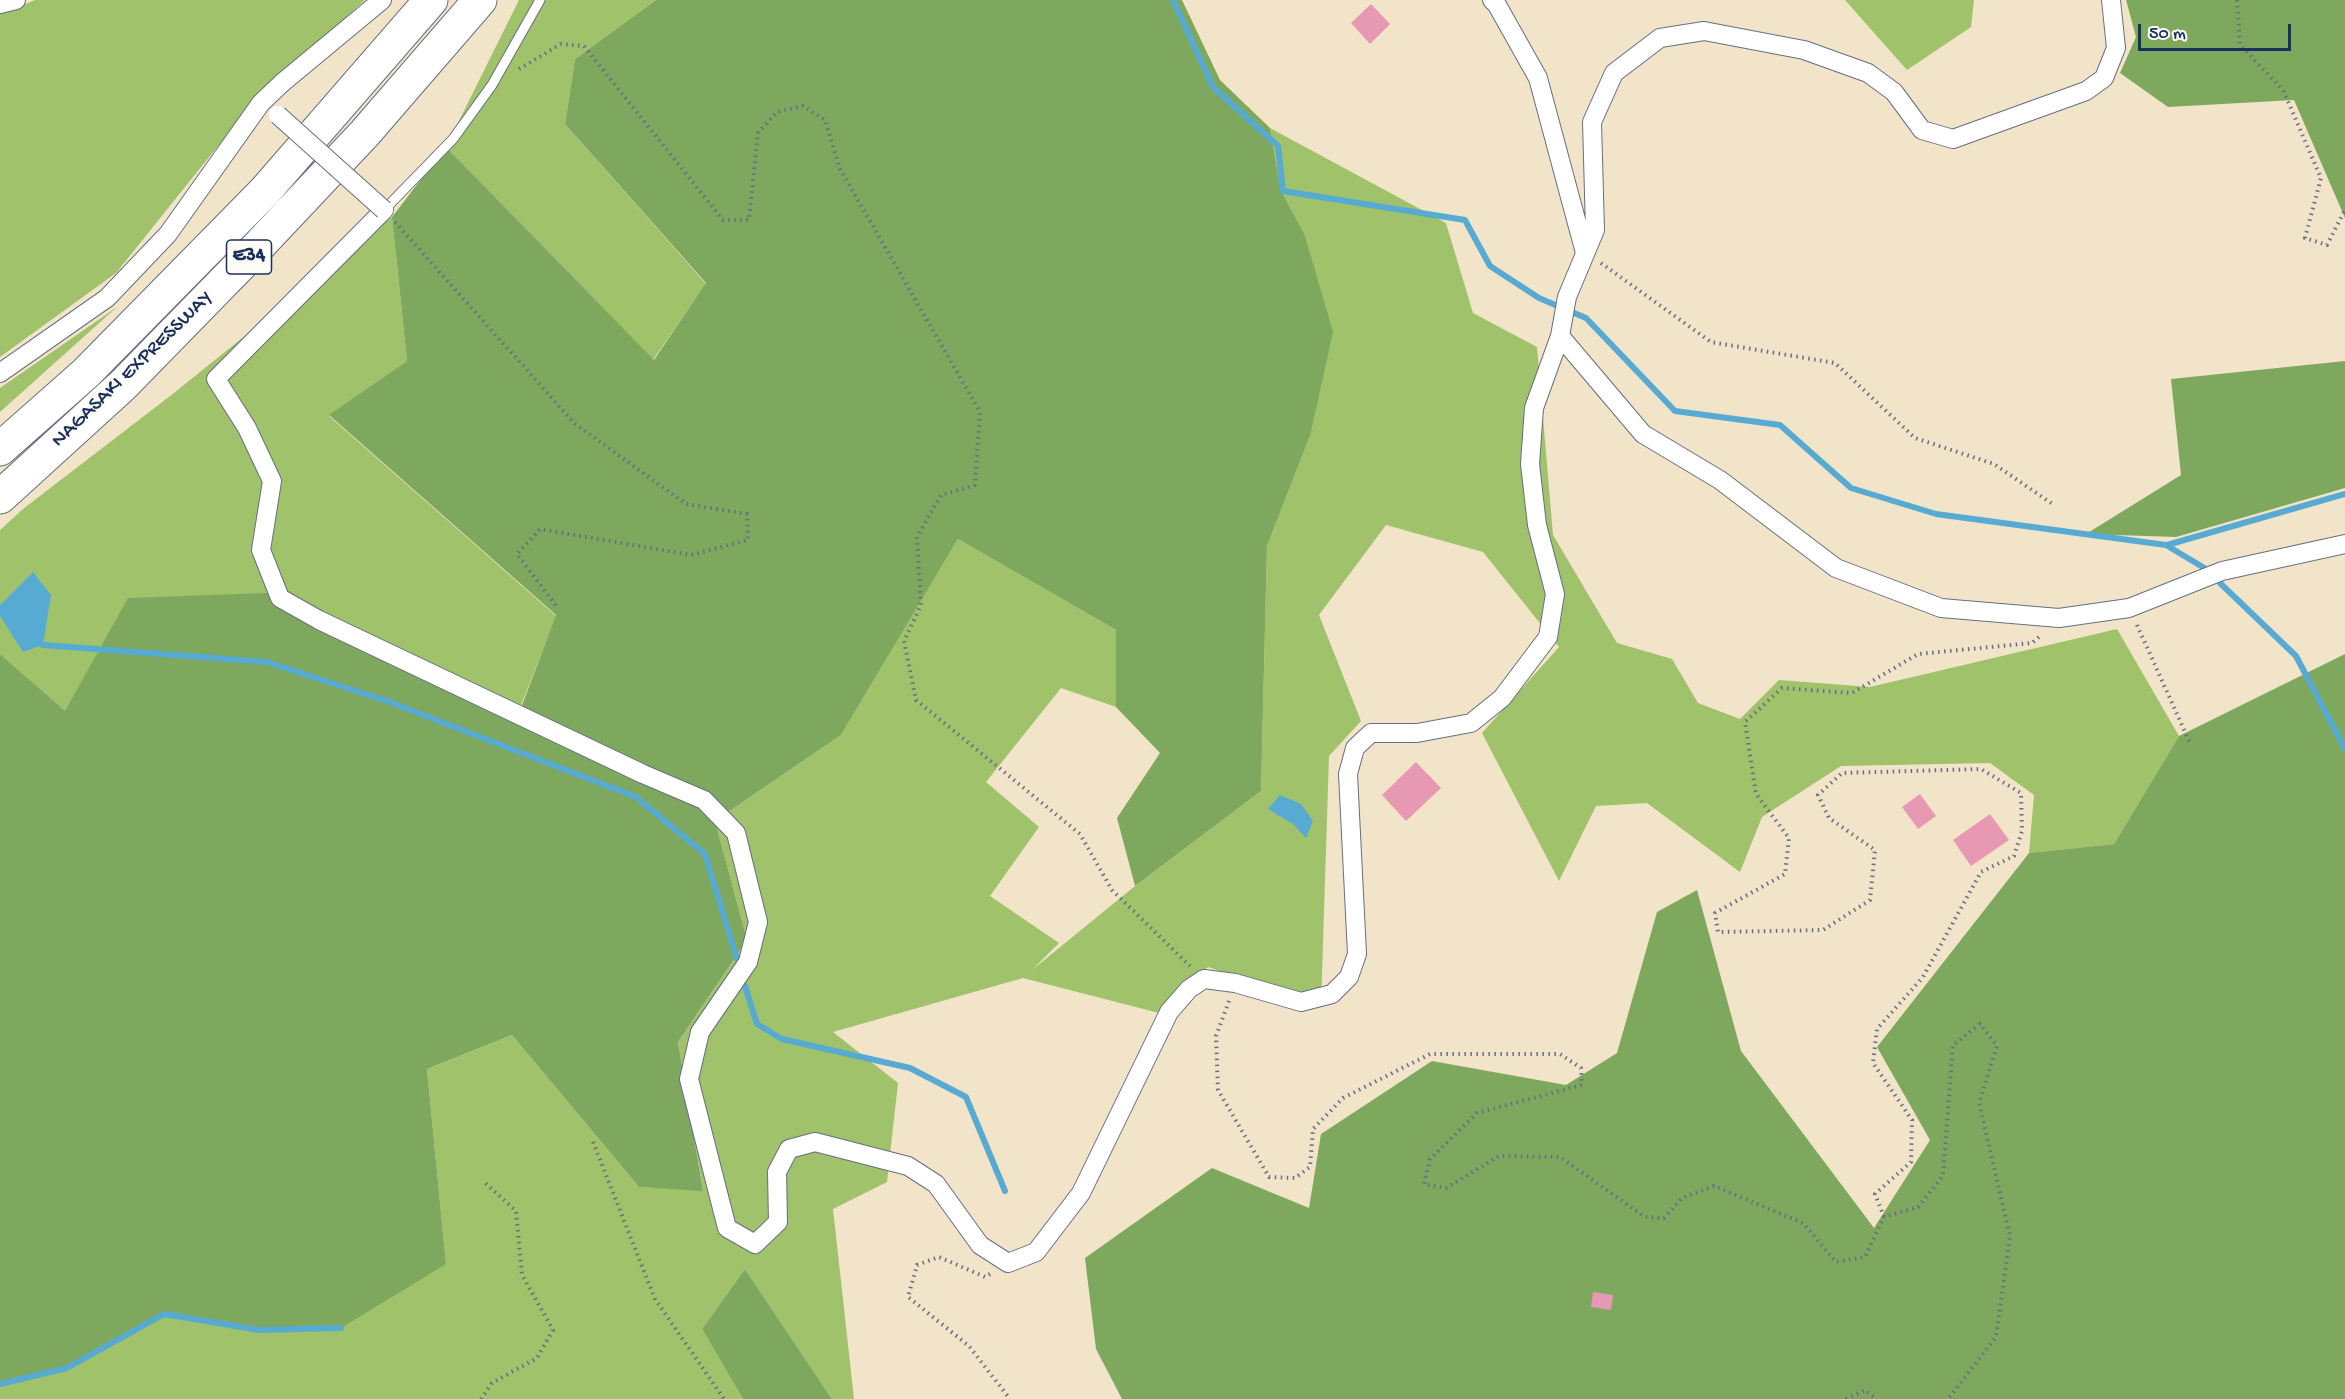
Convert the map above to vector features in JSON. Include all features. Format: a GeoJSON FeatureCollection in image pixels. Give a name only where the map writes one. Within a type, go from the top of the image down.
{"type":"FeatureCollection","features":[{"type":"Feature","properties":{"kind":"highway","name":"NAGASAKI EXPRESSWAY"},"geometry":{"type":"LineString","coordinates":[[0,449],[86,373],[265,190],[431,0]]}},
{"type":"Feature","properties":{"kind":"highway","name":"NAGASAKI EXPRESSWAY"},"geometry":{"type":"LineString","coordinates":[[0,496],[123,385],[251,254],[365,133],[480,0]]}},
{"type":"Feature","properties":{"kind":"street"},"geometry":{"type":"LineString","coordinates":[[0,4],[16,0]]}},
{"type":"Feature","properties":{"kind":"street"},"geometry":{"type":"LineString","coordinates":[[0,373],[108,298],[168,234],[261,103],[382,0]]}},
{"type":"Feature","properties":{"kind":"street"},"geometry":{"type":"LineString","coordinates":[[1492,0],[1538,78],[1585,253]]}},
{"type":"Feature","properties":{"kind":"street"},"geometry":{"type":"LineString","coordinates":[[261,103],[278,115],[384,210],[216,379],[247,428],[272,481],[261,550],[280,598],[319,620],[405,662],[643,774],[704,800],[736,833],[758,922],[748,962],[700,1032],[689,1079],[727,1228],[755,1244],[778,1222],[777,1172],[789,1149],[815,1143],[909,1166],[936,1184],[980,1245],[1008,1263],[1036,1252],[1081,1193],[1169,1012],[1189,989],[1204,979],[1235,983],[1301,1002],[1332,994],[1349,977],[1357,954],[1348,774],[1355,748],[1371,733],[1417,733],[1471,723],[1502,698],[1548,637],[1555,594],[1537,525],[1530,464],[1534,408],[1561,330],[1567,297],[1595,230],[1592,122],[1614,72],[1660,38],[1704,31],[1804,50],[1868,73],[1894,92],[1922,130],[1953,139],[2086,91],[2104,78],[2116,48],[2111,0]]}},
{"type":"Feature","properties":{"kind":"street"},"geometry":{"type":"LineString","coordinates":[[1561,330],[1643,434],[1720,480],[1836,568],[1941,608],[2059,618],[2129,608],[2222,571],[2345,544]]}},
{"type":"Feature","properties":{"kind":"lane"},"geometry":{"type":"LineString","coordinates":[[384,210],[453,139],[492,85],[540,0]]}},
{"type":"Feature","properties":{"kind":"path"},"geometry":{"type":"LineString","coordinates":[[2237,0],[2240,45],[2283,90],[2321,178],[2305,238],[2327,244],[2345,210]]}},
{"type":"Feature","properties":{"kind":"path"},"geometry":{"type":"LineString","coordinates":[[492,85],[561,44],[584,46],[723,220],[749,220],[758,133],[777,112],[803,106],[825,120],[840,169],[980,412],[975,485],[941,495],[917,537],[921,605],[904,641],[916,700],[1080,834],[1112,890],[1204,979]]}},
{"type":"Feature","properties":{"kind":"path"},"geometry":{"type":"LineString","coordinates":[[384,210],[574,423],[686,504],[747,514],[748,540],[691,555],[540,529],[517,554],[557,607]]}},
{"type":"Feature","properties":{"kind":"path"},"geometry":{"type":"LineString","coordinates":[[1585,253],[1711,342],[1835,363],[1915,438],[1994,464],[2054,505]]}},
{"type":"Feature","properties":{"kind":"path"},"geometry":{"type":"LineString","coordinates":[[2129,608],[2190,743]]}},
{"type":"Feature","properties":{"kind":"path"},"geometry":{"type":"LineString","coordinates":[[1884,1217],[1875,1194],[1911,1162],[1912,1120],[1873,1063],[1877,1029],[1923,977],[1981,872],[2014,856],[2022,831],[2020,793],[1981,769],[1842,773],[1818,795],[1829,818],[1875,850],[1870,900],[1823,930],[1718,932],[1715,913],[1785,874],[1789,838],[1756,794],[1745,722],[1782,688],[1852,693],[1918,654],[2032,643],[2059,618]]}},
{"type":"Feature","properties":{"kind":"path"},"geometry":{"type":"LineString","coordinates":[[1235,983],[1216,1036],[1218,1090],[1269,1177],[1295,1178],[1310,1167],[1313,1129],[1343,1098],[1430,1054],[1560,1054],[1581,1068],[1582,1085],[1477,1113],[1430,1159],[1424,1184],[1446,1188],[1499,1156],[1560,1157],[1645,1217],[1664,1218],[1682,1198],[1714,1186],[1803,1223],[1836,1262],[1864,1257],[1884,1217],[1918,1207],[1943,1176],[1953,1045],[1980,1024],[1997,1046],[1979,1103],[2010,1236],[1996,1337],[1948,1399]]}},
{"type":"Feature","properties":{"kind":"path"},"geometry":{"type":"LineString","coordinates":[[593,1142],[655,1299],[724,1399]]}},
{"type":"Feature","properties":{"kind":"path"},"geometry":{"type":"LineString","coordinates":[[481,1399],[492,1383],[537,1358],[553,1330],[522,1275],[516,1211],[483,1182]]}},
{"type":"Feature","properties":{"kind":"path"},"geometry":{"type":"LineString","coordinates":[[1008,1263],[985,1277],[939,1257],[916,1265],[908,1297],[969,1346],[1010,1399]]}},
{"type":"Feature","properties":{"kind":"path"},"geometry":{"type":"LineString","coordinates":[[1846,1399],[1864,1390],[1877,1399]]}},
{"type":"Feature","properties":{"kind":"green space"},"geometry":{"type":"Polygon","coordinates":[[[35,0],[365,0],[254,101],[116,273],[0,357],[0,9],[14,9],[35,0]]]}},
{"type":"Feature","properties":{"kind":"green space"},"geometry":{"type":"Polygon","coordinates":[[[519,0],[656,0],[575,59],[565,124],[706,284],[653,360],[446,147],[519,0]]]}},
{"type":"Feature","properties":{"kind":"green space"},"geometry":{"type":"Polygon","coordinates":[[[656,0],[1182,0],[1220,80],[1270,128],[1281,191],[1304,233],[1333,332],[1310,436],[1267,546],[1261,791],[1135,886],[1117,818],[1160,753],[1116,707],[1116,630],[958,539],[841,735],[715,821],[747,940],[678,1042],[703,1191],[639,1187],[512,1035],[427,1069],[446,1264],[341,1328],[259,1330],[164,1314],[67,1368],[0,1384],[0,654],[65,711],[128,598],[266,593],[521,708],[556,615],[329,415],[407,361],[392,217],[446,147],[654,360],[706,283],[565,124],[575,59],[656,0]]]}},
{"type":"Feature","properties":{"kind":"green space"},"geometry":{"type":"Polygon","coordinates":[[[1845,0],[1974,0],[1971,27],[1907,70],[1845,0]]]}},
{"type":"Feature","properties":{"kind":"green space"},"geometry":{"type":"Polygon","coordinates":[[[2126,0],[2345,0],[2345,218],[2294,100],[2168,107],[2120,73],[2136,37],[2126,0]]]}},
{"type":"Feature","properties":{"kind":"green space"},"geometry":{"type":"Polygon","coordinates":[[[1270,128],[1446,223],[1473,313],[1537,347],[1553,535],[1617,643],[1672,659],[1698,703],[1740,719],[1779,680],[1870,687],[2117,629],[2179,736],[2114,844],[2029,853],[2034,795],[1990,763],[1841,766],[1762,817],[1740,872],[1647,803],[1596,806],[1559,881],[1482,733],[1559,647],[1483,552],[1386,525],[1319,615],[1361,721],[1329,756],[1321,1005],[1208,967],[1159,1013],[1023,978],[833,1032],[898,1083],[887,1182],[833,1209],[854,1399],[832,1399],[745,1269],[702,1329],[743,1399],[0,1399],[0,1384],[67,1368],[164,1314],[259,1330],[446,1264],[427,1069],[512,1035],[639,1187],[703,1190],[678,1042],[747,940],[715,821],[841,735],[958,539],[1116,630],[1116,707],[1061,688],[986,782],[1039,827],[990,896],[1059,943],[1032,970],[1135,886],[1261,791],[1267,546],[1310,436],[1304,233],[1281,191],[1270,128]]]}},
{"type":"Feature","properties":{"kind":"green space"},"geometry":{"type":"Polygon","coordinates":[[[392,217],[407,361],[329,416],[556,616],[520,708],[65,712],[0,654],[0,530],[23,509],[174,393],[392,217]]]}},
{"type":"Feature","properties":{"kind":"green space"},"geometry":{"type":"Polygon","coordinates":[[[117,307],[0,412],[0,388],[117,307]]]}},
{"type":"Feature","properties":{"kind":"green space"},"geometry":{"type":"Polygon","coordinates":[[[2345,361],[2345,488],[2176,537],[2086,534],[2181,475],[2171,379],[2345,361]]]}},
{"type":"Feature","properties":{"kind":"green space"},"geometry":{"type":"Polygon","coordinates":[[[2345,654],[2345,1399],[1122,1399],[1096,1349],[1085,1258],[1212,1168],[1309,1208],[1321,1134],[1432,1061],[1566,1085],[1617,1053],[1657,912],[1697,890],[1741,1051],[1874,1228],[1930,1140],[1877,1047],[2029,853],[2114,844],[2179,736],[2345,654]]]}},
{"type":"Feature","properties":{"kind":"green space"},"geometry":{"type":"Polygon","coordinates":[[[745,1269],[832,1399],[743,1399],[702,1329],[745,1269]]]}},
{"type":"Feature","properties":{"kind":"water"},"geometry":{"type":"Polygon","coordinates":[[[33,572],[51,595],[43,645],[23,652],[0,616],[0,605],[33,572]]]}},
{"type":"Feature","properties":{"kind":"water"},"geometry":{"type":"Polygon","coordinates":[[[1280,795],[1301,804],[1313,821],[1306,838],[1293,824],[1268,809],[1280,795]]]}},
{"type":"Feature","properties":{"kind":"building"},"geometry":{"type":"Polygon","coordinates":[[[1371,4],[1390,24],[1370,44],[1351,23],[1371,4]]]}},
{"type":"Feature","properties":{"kind":"building"},"geometry":{"type":"Polygon","coordinates":[[[1416,762],[1441,788],[1406,821],[1382,795],[1416,762]]]}},
{"type":"Feature","properties":{"kind":"building"},"geometry":{"type":"Polygon","coordinates":[[[1920,794],[1936,816],[1918,829],[1902,807],[1920,794]]]}},
{"type":"Feature","properties":{"kind":"building"},"geometry":{"type":"Polygon","coordinates":[[[1990,814],[2009,840],[1971,866],[1953,840],[1990,814]]]}},
{"type":"Feature","properties":{"kind":"building"},"geometry":{"type":"Polygon","coordinates":[[[1593,1292],[1613,1295],[1611,1310],[1591,1307],[1593,1292]]]}},
{"type":"Feature","properties":{"kind":"waterway"},"geometry":{"type":"LineString","coordinates":[[1173,0],[1213,87],[1278,146],[1283,191],[1465,220],[1490,266],[1539,298],[1586,318],[1675,411],[1780,425],[1851,488],[1936,514],[2166,545],[2206,569]]}},
{"type":"Feature","properties":{"kind":"waterway"},"geometry":{"type":"LineString","coordinates":[[2167,545],[2345,494]]}},
{"type":"Feature","properties":{"kind":"waterway"},"geometry":{"type":"LineString","coordinates":[[2220,583],[2296,656],[2345,749]]}},
{"type":"Feature","properties":{"kind":"waterway"},"geometry":{"type":"LineString","coordinates":[[43,645],[267,662],[387,701],[636,797],[705,854],[737,959]]}},
{"type":"Feature","properties":{"kind":"waterway"},"geometry":{"type":"LineString","coordinates":[[745,986],[757,1024],[782,1039],[910,1068],[966,1097],[1005,1191]]}},
{"type":"Feature","properties":{"kind":"waterway"},"geometry":{"type":"LineString","coordinates":[[0,1384],[67,1368],[164,1314],[259,1330],[341,1328]]}}]}
